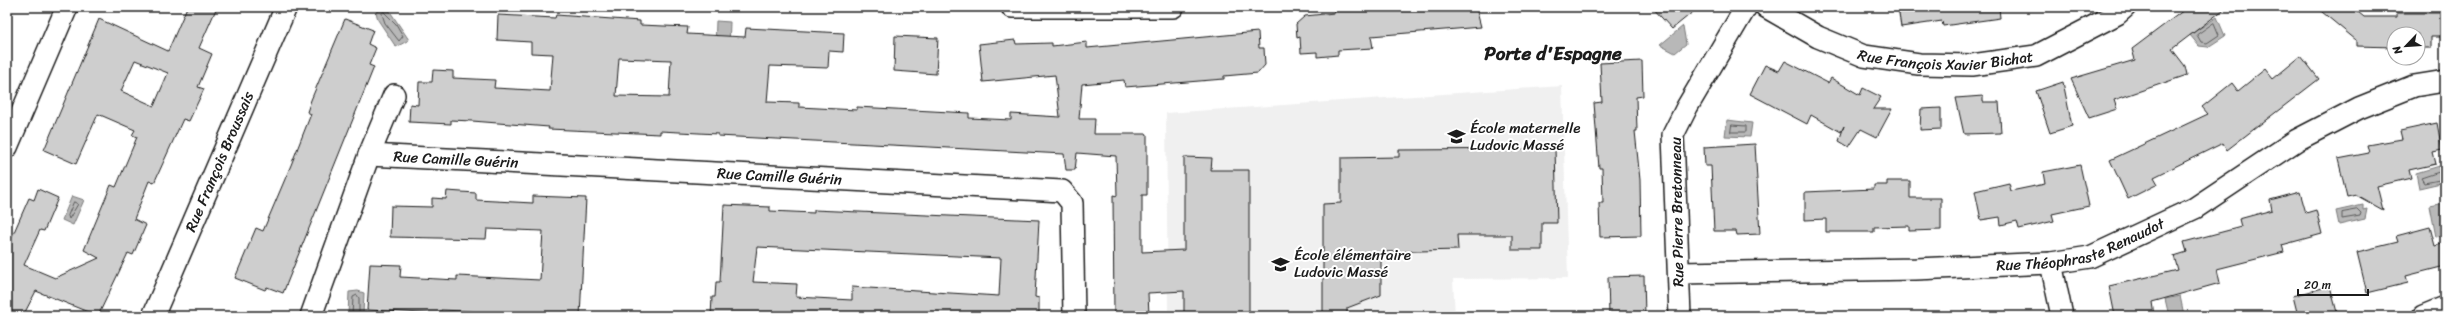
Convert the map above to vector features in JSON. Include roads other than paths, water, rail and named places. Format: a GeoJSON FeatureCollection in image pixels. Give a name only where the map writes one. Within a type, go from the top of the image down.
{"type":"FeatureCollection","features":[{"type":"Feature","properties":{"kind":"street"},"geometry":{"type":"LineString","coordinates":[[7,147],[67,7]]}},
{"type":"Feature","properties":{"kind":"street","name":"Rue François Broussais"},"geometry":{"type":"LineString","coordinates":[[154,316],[286,7]]}},
{"type":"Feature","properties":{"kind":"street"},"geometry":{"type":"LineString","coordinates":[[1012,7],[1173,7]]}},
{"type":"Feature","properties":{"kind":"street","name":"Rue Pierre Bretonneau"},"geometry":{"type":"LineString","coordinates":[[1680,316],[1673,135],[1687,107],[1746,7]]}},
{"type":"Feature","properties":{"kind":"street","name":"Rue François Xavier Bichat"},"geometry":{"type":"LineString","coordinates":[[1766,7],[1818,37],[1864,56],[1919,64],[1972,65],[2036,56],[2117,14],[2125,7]]}},
{"type":"Feature","properties":{"kind":"street","name":"Rue Théophraste Renaudot"},"geometry":{"type":"LineString","coordinates":[[1679,273],[1916,269],[2051,263],[2090,257],[2195,208],[2297,140],[2359,108],[2414,86],[2445,81]]}},
{"type":"Feature","properties":{"kind":"street","name":"Rue Camille Guérin"},"geometry":{"type":"LineString","coordinates":[[311,316],[369,155],[394,95]]}},
{"type":"Feature","properties":{"kind":"street","name":"Rue Camille Guérin"},"geometry":{"type":"LineString","coordinates":[[369,155],[1062,191],[1072,203],[1074,316]]}},
{"type":"Feature","properties":{"kind":"street"},"geometry":{"type":"LineString","coordinates":[[2051,263],[2062,316]]}},
{"type":"Feature","properties":{"kind":"street"},"geometry":{"type":"LineString","coordinates":[[2423,316],[2445,307]]}},
{"type":"Feature","properties":{"kind":"water"},"geometry":{"type":"Polygon","coordinates":[[[384,7],[387,7],[409,40],[396,47],[378,20],[376,12],[384,7]]]}},
{"type":"Feature","properties":{"kind":"water"},"geometry":{"type":"Polygon","coordinates":[[[2217,17],[2225,36],[2208,47],[2199,46],[2190,35],[2217,17]]]}},
{"type":"Feature","properties":{"kind":"water"},"geometry":{"type":"Polygon","coordinates":[[[716,21],[730,22],[729,50],[715,49],[716,21]]]}},
{"type":"Feature","properties":{"kind":"water"},"geometry":{"type":"Polygon","coordinates":[[[1683,26],[1686,44],[1675,53],[1660,45],[1683,26]]]}},
{"type":"Feature","properties":{"kind":"water"},"geometry":{"type":"Polygon","coordinates":[[[1727,120],[1752,123],[1750,137],[1725,136],[1727,120]]]}},
{"type":"Feature","properties":{"kind":"water"},"geometry":{"type":"Polygon","coordinates":[[[2443,165],[2445,182],[2419,188],[2416,173],[2443,165]]]}},
{"type":"Feature","properties":{"kind":"water"},"geometry":{"type":"Polygon","coordinates":[[[72,196],[84,200],[73,225],[62,220],[72,196]]]}},
{"type":"Feature","properties":{"kind":"water"},"geometry":{"type":"Polygon","coordinates":[[[2445,203],[2445,235],[2436,237],[2430,206],[2445,203]]]}},
{"type":"Feature","properties":{"kind":"water"},"geometry":{"type":"Polygon","coordinates":[[[2363,205],[2363,210],[2367,209],[2365,219],[2339,225],[2336,211],[2363,205]]]}},
{"type":"Feature","properties":{"kind":"water"},"geometry":{"type":"Polygon","coordinates":[[[358,291],[364,293],[363,316],[348,316],[349,292],[358,291]]]}},
{"type":"Feature","properties":{"kind":"water"},"geometry":{"type":"Polygon","coordinates":[[[2180,296],[2184,315],[2187,316],[2169,316],[2165,299],[2180,296]]]}},
{"type":"Feature","properties":{"kind":"place","name":"École maternelle Ludovic Massé"},"geometry":{"type":"Point","coordinates":[1457,137]}},
{"type":"Feature","properties":{"kind":"place","name":"École élémentaire Ludovic Massé"},"geometry":{"type":"Point","coordinates":[1281,264]}},
{"type":"Feature","properties":{"kind":"district","name":"Porte d'Espagne"},"geometry":{"type":"Point","coordinates":[1553,53]}}]}
